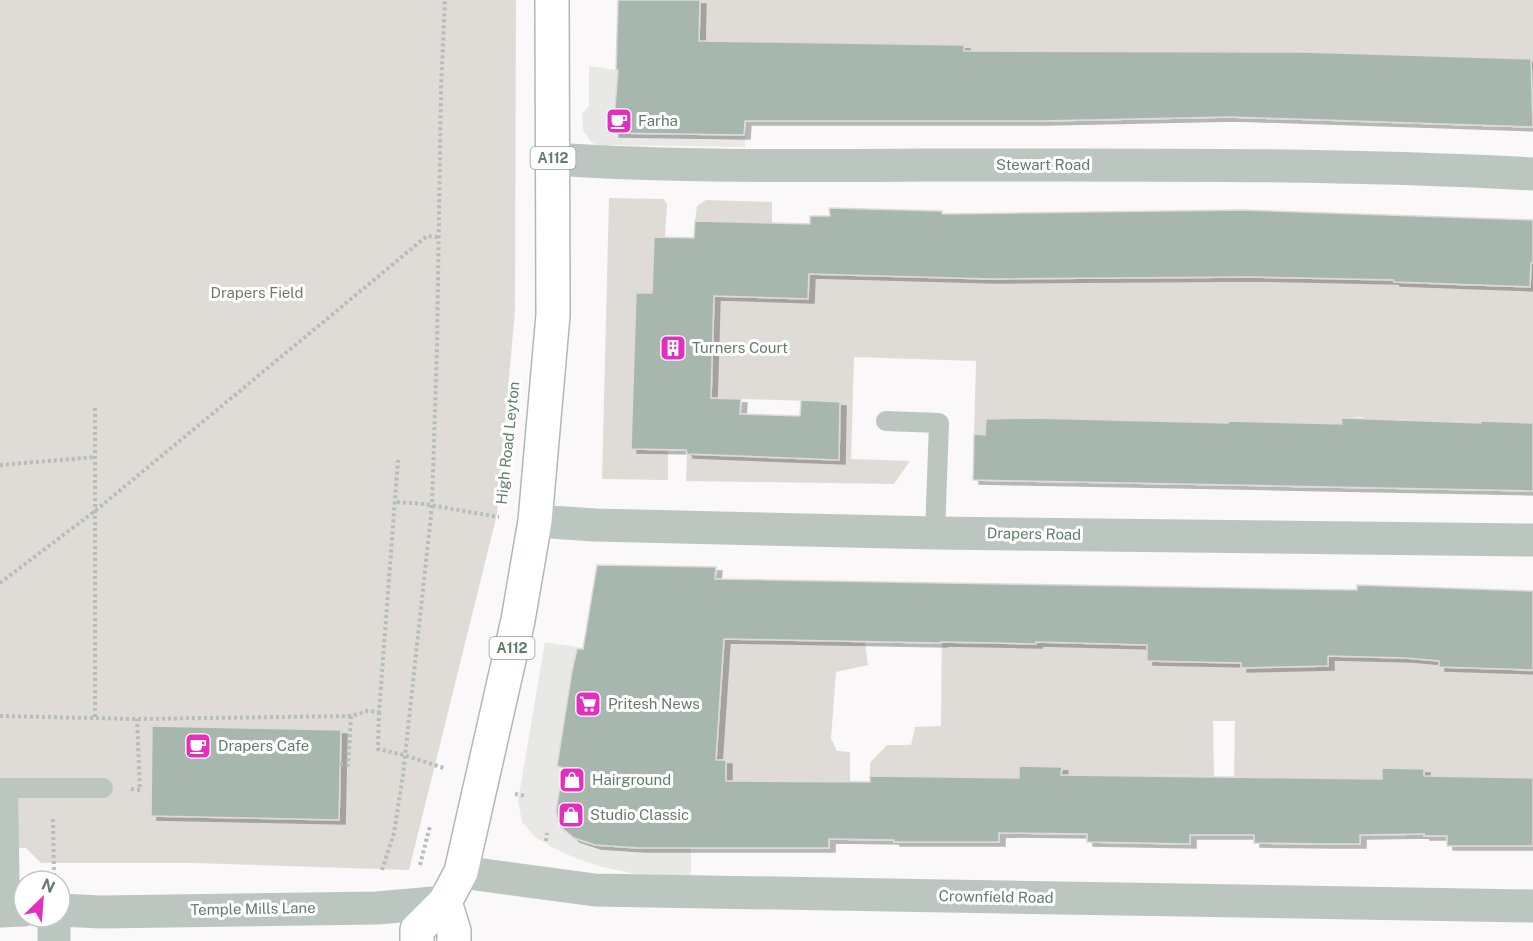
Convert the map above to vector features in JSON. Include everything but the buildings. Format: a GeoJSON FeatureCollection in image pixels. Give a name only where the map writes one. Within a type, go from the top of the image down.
{"type":"FeatureCollection","features":[{"type":"Feature","properties":{"kind":"main road","name":"A112"},"geometry":{"type":"LineString","coordinates":[[417,941],[417,930],[445,902],[461,872],[518,620],[535,521],[553,315],[552,0]]}},
{"type":"Feature","properties":{"kind":"main road"},"geometry":{"type":"LineString","coordinates":[[445,902],[454,931],[454,941]]}},
{"type":"Feature","properties":{"kind":"street","name":"Stewart Road"},"geometry":{"type":"LineString","coordinates":[[553,159],[677,165],[1280,165],[1423,168],[1533,174]]}},
{"type":"Feature","properties":{"kind":"street","name":"Drapers Road"},"geometry":{"type":"LineString","coordinates":[[535,521],[595,525],[935,532],[1533,540]]}},
{"type":"Feature","properties":{"kind":"street","name":"Crownfield Road"},"geometry":{"type":"LineString","coordinates":[[461,872],[595,890],[1533,906]]}},
{"type":"Feature","properties":{"kind":"street","name":"Temple Mills Lane"},"geometry":{"type":"LineString","coordinates":[[72,911],[377,908],[445,902]]}},
{"type":"Feature","properties":{"kind":"lane"},"geometry":{"type":"LineString","coordinates":[[886,421],[939,423],[935,532]]}},
{"type":"Feature","properties":{"kind":"lane"},"geometry":{"type":"LineString","coordinates":[[11,910],[4,788],[104,788]]}},
{"type":"Feature","properties":{"kind":"path"},"geometry":{"type":"LineString","coordinates":[[390,875],[380,874],[394,833],[432,506],[445,0]]}},
{"type":"Feature","properties":{"kind":"path"},"geometry":{"type":"LineString","coordinates":[[0,583],[95,511],[427,236],[438,237]]}},
{"type":"Feature","properties":{"kind":"path"},"geometry":{"type":"LineString","coordinates":[[94,717],[95,407]]}},
{"type":"Feature","properties":{"kind":"path"},"geometry":{"type":"LineString","coordinates":[[0,465],[95,457]]}},
{"type":"Feature","properties":{"kind":"path"},"geometry":{"type":"LineString","coordinates":[[398,460],[397,502],[378,749],[444,768]]}},
{"type":"Feature","properties":{"kind":"path"},"geometry":{"type":"LineString","coordinates":[[397,502],[432,506]]}},
{"type":"Feature","properties":{"kind":"path","name":"High Road Leyton"},"geometry":{"type":"LineString","coordinates":[[432,506],[500,517],[502,507]]}},
{"type":"Feature","properties":{"kind":"path"},"geometry":{"type":"LineString","coordinates":[[0,716],[137,718],[351,716],[367,711],[380,712]]}},
{"type":"Feature","properties":{"kind":"path"},"geometry":{"type":"LineString","coordinates":[[340,764],[348,765],[351,716]]}},
{"type":"Feature","properties":{"kind":"path"},"geometry":{"type":"LineString","coordinates":[[104,788],[140,790],[137,718]]}},
{"type":"Feature","properties":{"kind":"path"},"geometry":{"type":"LineString","coordinates":[[442,777],[447,757]]}},
{"type":"Feature","properties":{"kind":"path"},"geometry":{"type":"LineString","coordinates":[[52,788],[54,869]]}},
{"type":"Feature","properties":{"kind":"path"},"geometry":{"type":"LineString","coordinates":[[515,794],[526,796]]}},
{"type":"Feature","properties":{"kind":"path"},"geometry":{"type":"LineString","coordinates":[[418,870],[432,819]]}},
{"type":"Feature","properties":{"kind":"path"},"geometry":{"type":"LineString","coordinates":[[546,841],[547,833]]}},
{"type":"Feature","properties":{"kind":"shaded area"},"geometry":{"type":"Polygon","coordinates":[[[589,66],[616,70],[746,74],[745,147],[610,145],[605,149],[591,142],[583,130],[582,114],[589,106],[589,66]]]}},
{"type":"Feature","properties":{"kind":"shaded area"},"geometry":{"type":"Polygon","coordinates":[[[545,642],[722,668],[719,711],[691,837],[691,876],[636,874],[602,867],[552,847],[534,836],[522,822],[518,801],[545,642]]]}},
{"type":"Feature","properties":{"kind":"green space","name":"Drapers Field"},"geometry":{"type":"Polygon","coordinates":[[[0,0],[516,0],[515,310],[497,514],[409,870],[195,863],[41,863],[26,848],[0,848],[0,0]]]}},
{"type":"Feature","properties":{"kind":"green space"},"geometry":{"type":"Polygon","coordinates":[[[700,0],[1533,0],[1533,83],[1530,83],[1530,59],[1498,58],[1497,82],[1479,58],[1447,56],[1446,80],[1428,56],[1396,55],[1394,78],[1375,54],[1344,53],[1325,75],[1325,52],[1294,51],[1293,74],[1274,52],[1239,51],[1239,72],[1219,72],[1218,51],[1187,51],[1168,72],[1168,51],[1134,52],[1117,73],[1117,51],[1031,52],[963,77],[964,45],[924,44],[923,76],[907,44],[869,43],[868,76],[850,43],[755,42],[663,60],[700,0]]]}},
{"type":"Feature","properties":{"kind":"green space"},"geometry":{"type":"Polygon","coordinates":[[[609,198],[663,199],[667,204],[665,237],[654,237],[652,293],[636,294],[631,448],[668,450],[668,480],[602,479],[609,198]]]}},
{"type":"Feature","properties":{"kind":"green space"},"geometry":{"type":"Polygon","coordinates":[[[706,200],[772,202],[772,223],[695,221],[697,206],[706,200]]]}},
{"type":"Feature","properties":{"kind":"green space"},"geometry":{"type":"Polygon","coordinates":[[[1237,254],[1238,278],[1252,277],[1291,254],[1291,279],[1324,279],[1325,256],[1342,256],[1342,280],[1377,280],[1378,258],[1394,258],[1394,282],[1405,282],[1444,259],[1444,285],[1477,286],[1478,261],[1498,262],[1498,286],[1530,287],[1531,263],[1533,263],[1533,423],[1524,423],[1501,447],[1501,421],[1481,421],[1480,445],[1473,444],[1473,422],[1436,421],[1435,444],[1417,443],[1417,420],[1384,419],[1383,442],[1363,441],[1363,417],[1342,418],[1342,424],[1328,423],[1327,441],[1305,441],[1305,423],[1216,422],[1215,439],[1133,420],[986,419],[985,435],[974,434],[976,361],[854,357],[851,459],[910,461],[894,484],[686,481],[687,454],[839,459],[840,402],[711,398],[714,292],[770,298],[808,299],[809,274],[959,278],[979,257],[979,280],[1014,279],[1014,258],[1034,258],[1034,279],[1070,279],[1086,256],[1086,279],[1120,279],[1120,256],[1134,256],[1135,278],[1173,278],[1189,255],[1189,278],[1221,277],[1237,254]]]}},
{"type":"Feature","properties":{"kind":"green space"},"geometry":{"type":"Polygon","coordinates":[[[942,614],[1036,643],[1051,643],[1051,627],[1147,644],[1147,662],[1174,662],[1174,628],[1184,629],[1182,662],[1216,662],[1241,630],[1241,668],[1256,669],[1257,646],[1312,667],[1328,666],[1328,631],[1440,630],[1439,667],[1474,668],[1519,633],[1518,671],[1533,672],[1533,778],[1424,777],[1424,769],[1382,768],[1382,779],[1234,779],[1235,721],[1213,721],[1214,776],[1061,775],[1061,767],[1020,766],[1019,778],[870,776],[870,763],[887,745],[911,745],[915,727],[941,726],[942,614]]]}},
{"type":"Feature","properties":{"kind":"green space"},"geometry":{"type":"Polygon","coordinates":[[[714,639],[865,642],[868,665],[836,672],[831,738],[837,751],[850,752],[850,782],[726,781],[725,760],[701,760],[714,639]]]}},
{"type":"Feature","properties":{"kind":"place","name":"Farha"},"geometry":{"type":"Point","coordinates":[619,121]}},
{"type":"Feature","properties":{"kind":"place","name":"Turners Court"},"geometry":{"type":"Point","coordinates":[673,348]}},
{"type":"Feature","properties":{"kind":"place","name":"Pritesh News"},"geometry":{"type":"Point","coordinates":[588,704]}},
{"type":"Feature","properties":{"kind":"place","name":"Drapers Cafe"},"geometry":{"type":"Point","coordinates":[198,746]}},
{"type":"Feature","properties":{"kind":"place","name":"Hairground"},"geometry":{"type":"Point","coordinates":[572,780]}},
{"type":"Feature","properties":{"kind":"place","name":"Studio Classic"},"geometry":{"type":"Point","coordinates":[571,815]}}]}
